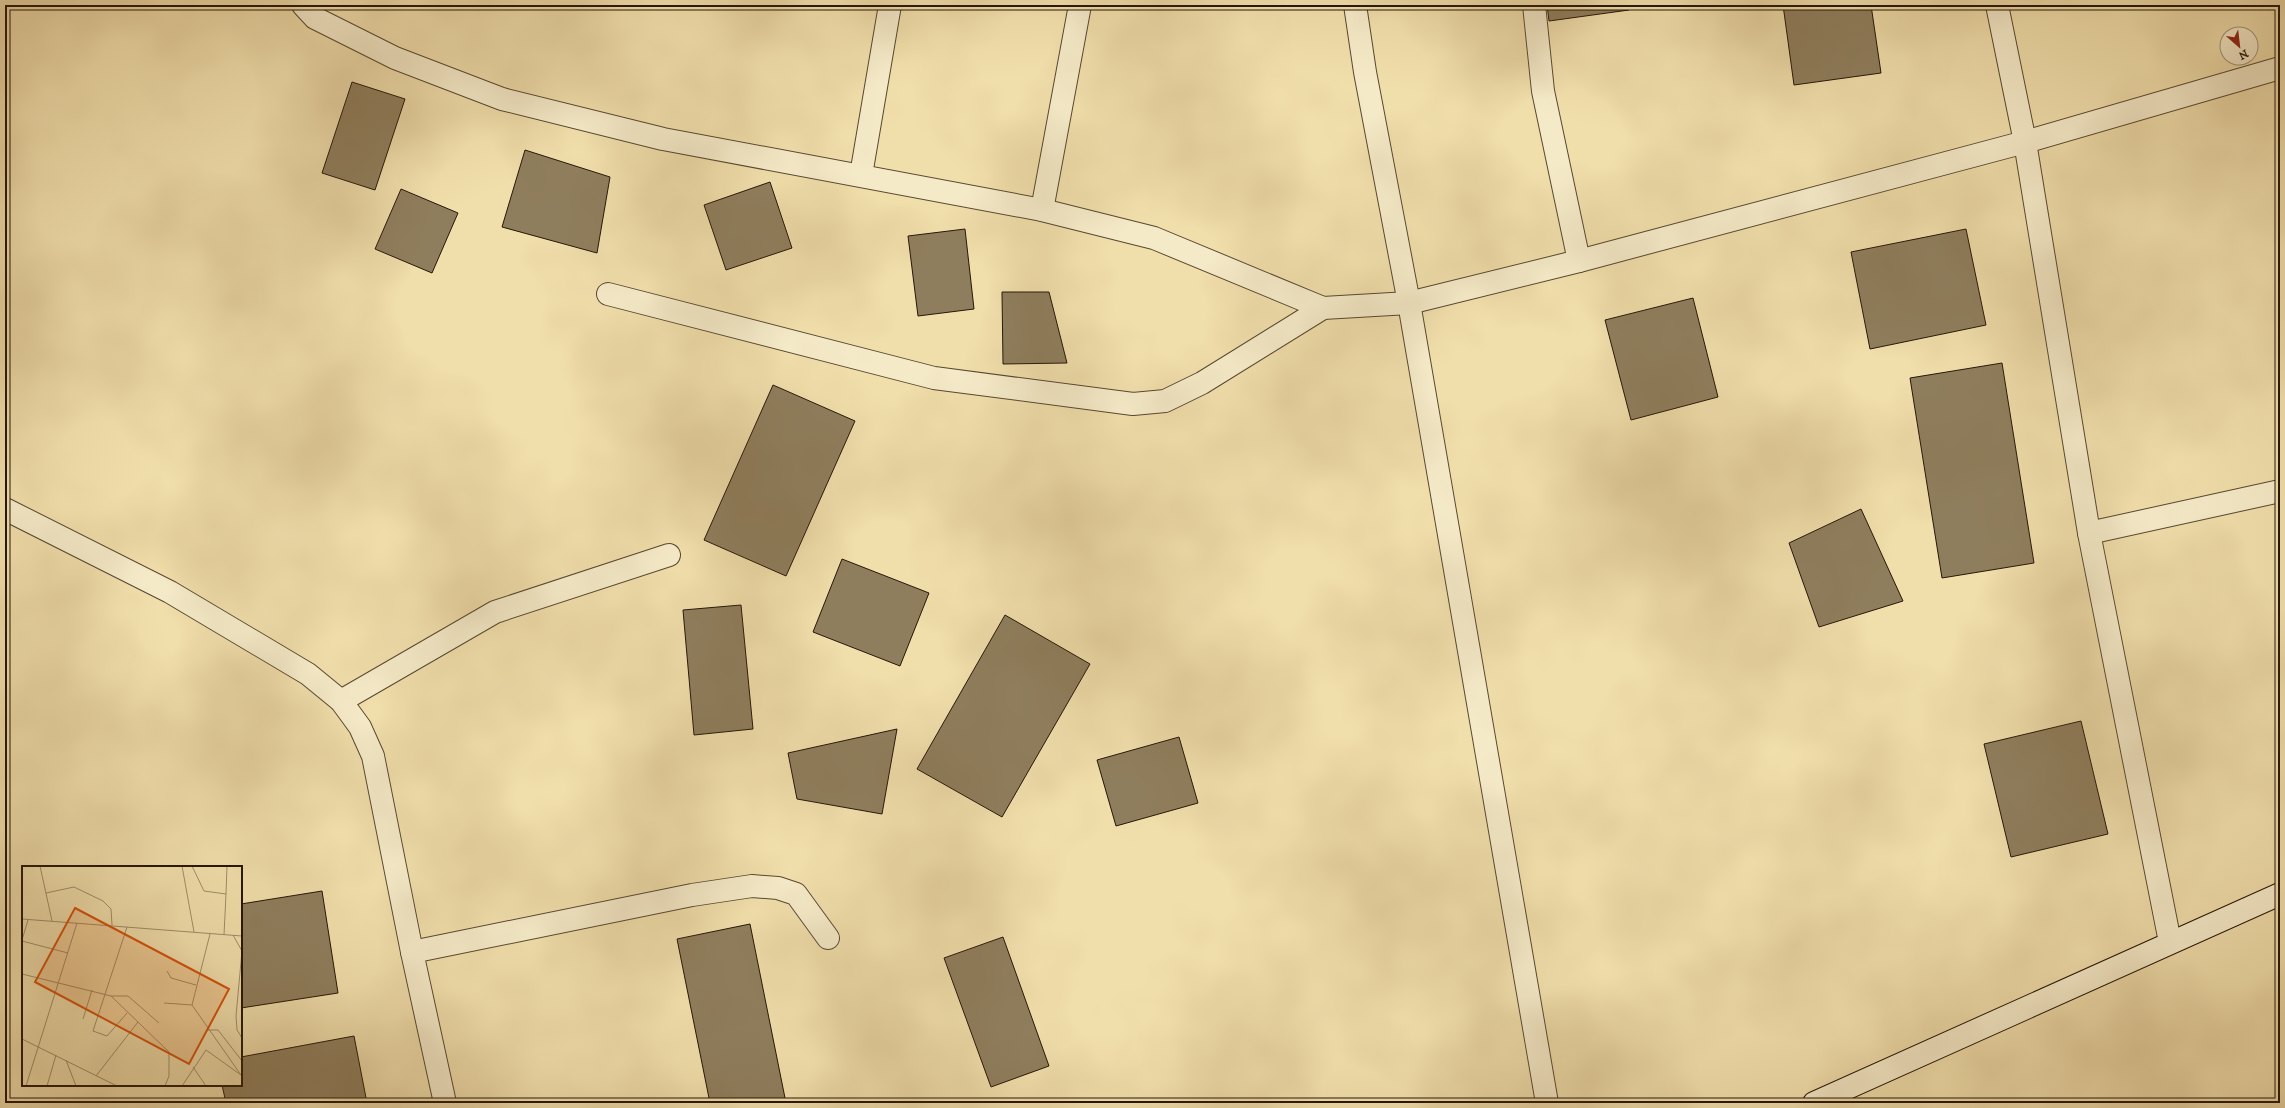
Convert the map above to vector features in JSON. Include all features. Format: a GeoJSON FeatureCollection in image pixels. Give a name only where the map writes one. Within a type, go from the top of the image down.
{"type":"FeatureCollection","features":[{"type":"Feature","properties":{"kind":"street"},"geometry":{"type":"LineString","coordinates":[[303,5],[315,18],[395,58],[502,98],[664,139],[1042,210],[1154,238],[1323,308],[1408,303],[1579,261],[2025,142],[2280,68]]}},
{"type":"Feature","properties":{"kind":"street"},"geometry":{"type":"LineString","coordinates":[[861,175],[890,5]]}},
{"type":"Feature","properties":{"kind":"street"},"geometry":{"type":"LineString","coordinates":[[1042,210],[1080,5]]}},
{"type":"Feature","properties":{"kind":"street"},"geometry":{"type":"LineString","coordinates":[[1355,5],[1365,72],[1408,303],[1548,1103]]}},
{"type":"Feature","properties":{"kind":"street"},"geometry":{"type":"LineString","coordinates":[[1534,5],[1543,91],[1579,261]]}},
{"type":"Feature","properties":{"kind":"street"},"geometry":{"type":"LineString","coordinates":[[1997,5],[2025,142],[2089,534],[2170,942]]}},
{"type":"Feature","properties":{"kind":"street"},"geometry":{"type":"LineString","coordinates":[[608,294],[934,378],[1133,404],[1165,401],[1202,383],[1323,308]]}},
{"type":"Feature","properties":{"kind":"street"},"geometry":{"type":"LineString","coordinates":[[2089,534],[2280,491]]}},
{"type":"Feature","properties":{"kind":"street"},"geometry":{"type":"LineString","coordinates":[[5,510],[170,592],[308,674],[341,701],[360,728],[373,756],[412,952],[445,1103]]}},
{"type":"Feature","properties":{"kind":"street"},"geometry":{"type":"LineString","coordinates":[[341,701],[495,612],[669,555]]}},
{"type":"Feature","properties":{"kind":"street"},"geometry":{"type":"LineString","coordinates":[[412,952],[692,895],[752,886],[778,888],[796,894],[828,938]]}},
{"type":"Feature","properties":{"kind":"street"},"geometry":{"type":"LineString","coordinates":[[1814,1103],[2170,942],[2280,894]]}},
{"type":"Feature","properties":{"kind":"building"},"geometry":{"type":"Polygon","coordinates":[[[1547,5],[1629,5],[1629,10],[1549,21],[1547,5]]]}},
{"type":"Feature","properties":{"kind":"building"},"geometry":{"type":"Polygon","coordinates":[[[1783,5],[1871,5],[1881,73],[1794,85],[1783,5]]]}},
{"type":"Feature","properties":{"kind":"building"},"geometry":{"type":"Polygon","coordinates":[[[352,82],[405,99],[375,190],[322,173],[352,82]]]}},
{"type":"Feature","properties":{"kind":"building"},"geometry":{"type":"Polygon","coordinates":[[[525,150],[610,177],[597,253],[502,227],[525,150]]]}},
{"type":"Feature","properties":{"kind":"building"},"geometry":{"type":"Polygon","coordinates":[[[770,182],[792,248],[726,270],[704,205],[770,182]]]}},
{"type":"Feature","properties":{"kind":"building"},"geometry":{"type":"Polygon","coordinates":[[[401,189],[458,213],[432,273],[375,249],[401,189]]]}},
{"type":"Feature","properties":{"kind":"building"},"geometry":{"type":"Polygon","coordinates":[[[965,229],[974,309],[918,316],[908,236],[965,229]]]}},
{"type":"Feature","properties":{"kind":"building"},"geometry":{"type":"Polygon","coordinates":[[[1966,229],[1986,325],[1870,349],[1851,252],[1966,229]]]}},
{"type":"Feature","properties":{"kind":"building"},"geometry":{"type":"Polygon","coordinates":[[[1002,292],[1049,292],[1067,363],[1003,364],[1002,292]]]}},
{"type":"Feature","properties":{"kind":"building"},"geometry":{"type":"Polygon","coordinates":[[[1693,298],[1718,397],[1631,420],[1605,320],[1693,298]]]}},
{"type":"Feature","properties":{"kind":"building"},"geometry":{"type":"Polygon","coordinates":[[[2002,363],[2034,563],[1942,578],[1910,378],[2002,363]]]}},
{"type":"Feature","properties":{"kind":"building"},"geometry":{"type":"Polygon","coordinates":[[[773,385],[855,421],[786,576],[704,540],[773,385]]]}},
{"type":"Feature","properties":{"kind":"building"},"geometry":{"type":"Polygon","coordinates":[[[1861,509],[1903,601],[1819,627],[1789,543],[1861,509]]]}},
{"type":"Feature","properties":{"kind":"building"},"geometry":{"type":"Polygon","coordinates":[[[842,559],[929,593],[900,666],[813,632],[842,559]]]}},
{"type":"Feature","properties":{"kind":"building"},"geometry":{"type":"Polygon","coordinates":[[[741,605],[753,729],[694,735],[683,610],[741,605]]]}},
{"type":"Feature","properties":{"kind":"building"},"geometry":{"type":"Polygon","coordinates":[[[1005,615],[1090,664],[1002,817],[917,769],[1005,615]]]}},
{"type":"Feature","properties":{"kind":"building"},"geometry":{"type":"Polygon","coordinates":[[[2081,721],[2108,834],[2011,857],[1984,744],[2081,721]]]}},
{"type":"Feature","properties":{"kind":"building"},"geometry":{"type":"Polygon","coordinates":[[[897,729],[882,814],[797,799],[788,753],[897,729]]]}},
{"type":"Feature","properties":{"kind":"building"},"geometry":{"type":"Polygon","coordinates":[[[1179,737],[1198,803],[1116,826],[1097,760],[1179,737]]]}},
{"type":"Feature","properties":{"kind":"building"},"geometry":{"type":"Polygon","coordinates":[[[322,891],[338,993],[242,1008],[242,904],[322,891]]]}},
{"type":"Feature","properties":{"kind":"building"},"geometry":{"type":"Polygon","coordinates":[[[750,924],[786,1103],[710,1103],[677,939],[750,924]]]}},
{"type":"Feature","properties":{"kind":"building"},"geometry":{"type":"Polygon","coordinates":[[[1003,937],[1049,1066],[991,1087],[944,958],[1003,937]]]}},
{"type":"Feature","properties":{"kind":"building"},"geometry":{"type":"Polygon","coordinates":[[[354,1036],[367,1103],[226,1103],[222,1086],[242,1086],[242,1057],[354,1036]]]}}]}
